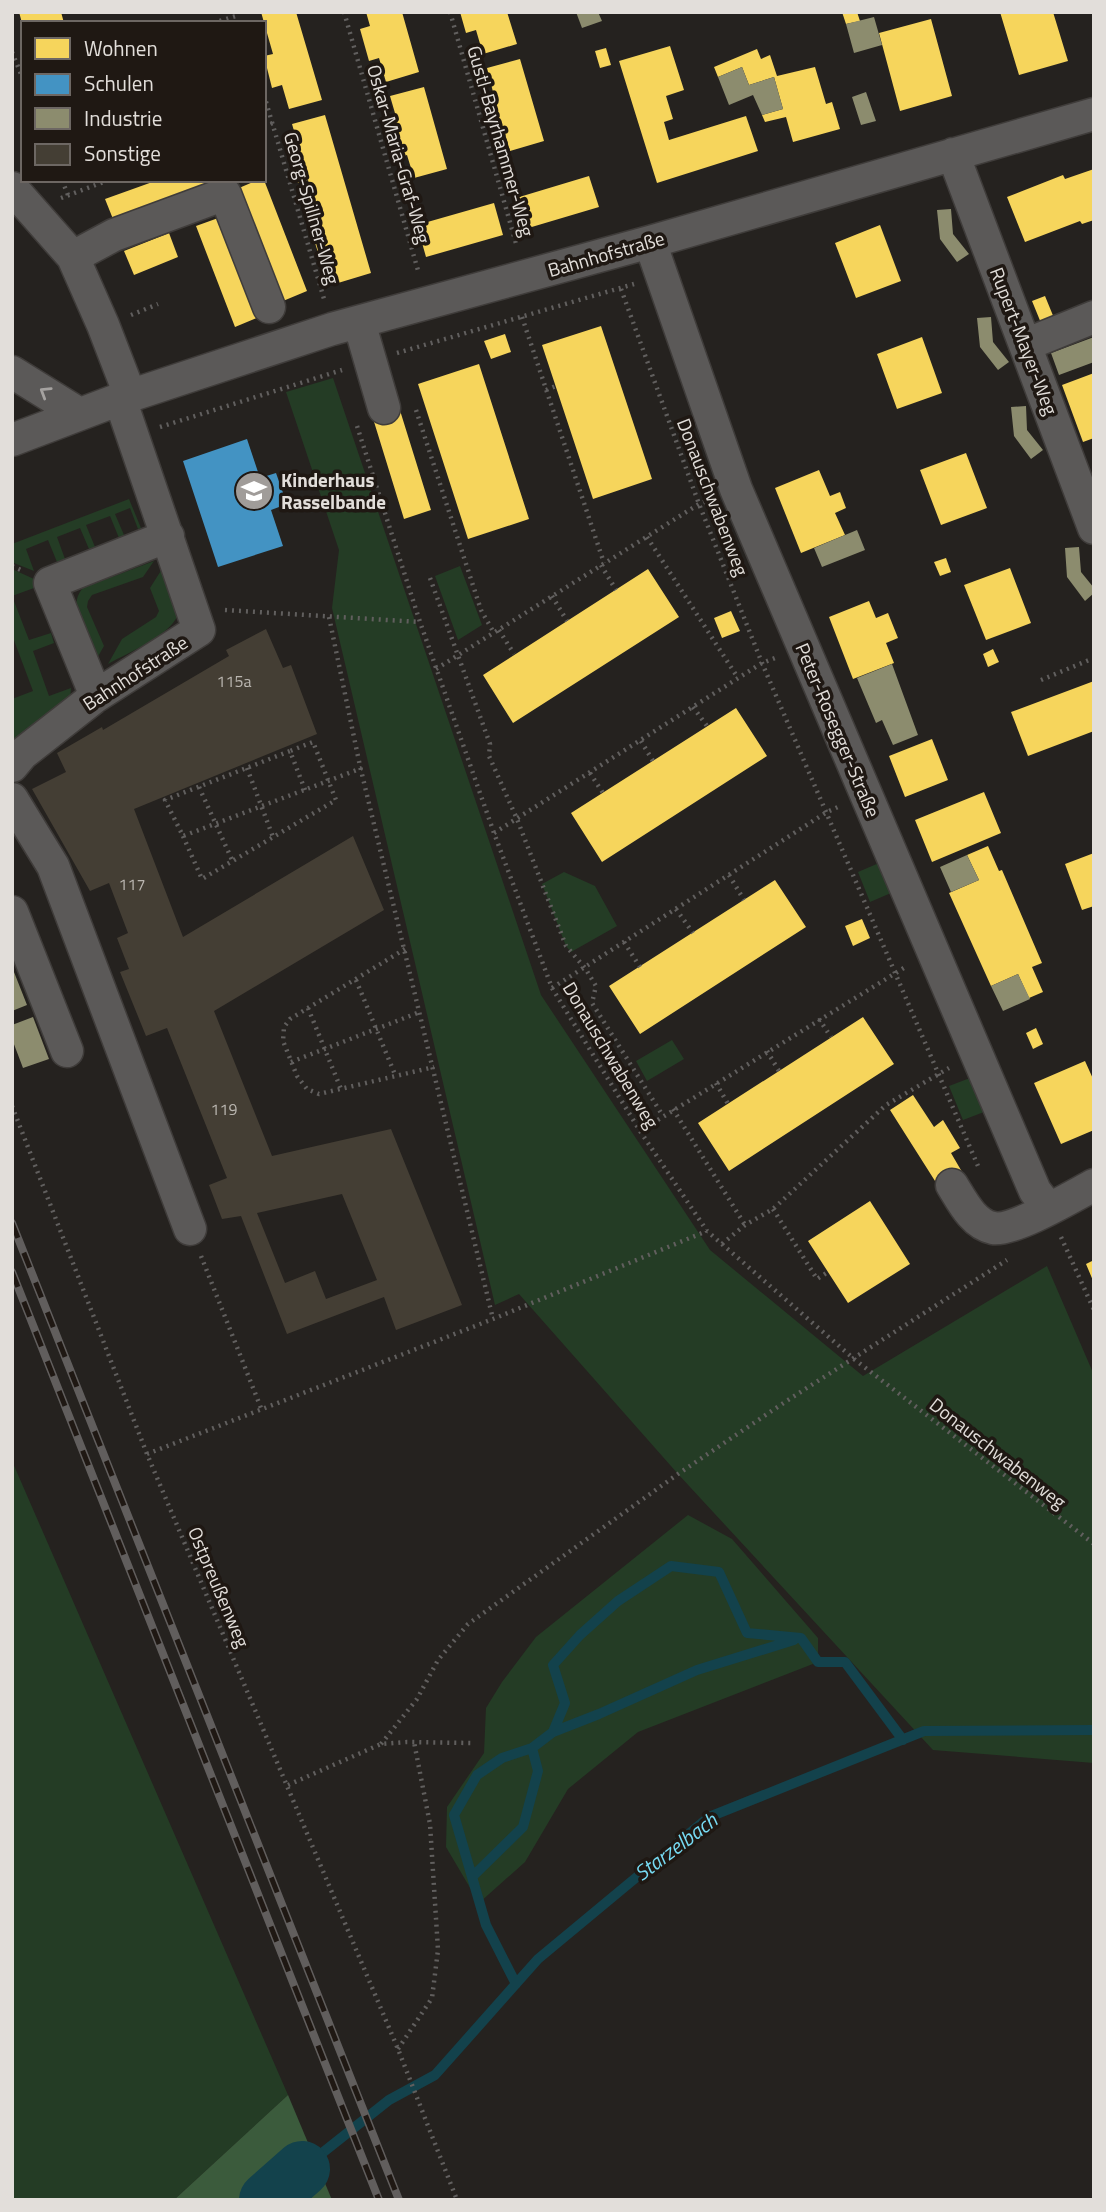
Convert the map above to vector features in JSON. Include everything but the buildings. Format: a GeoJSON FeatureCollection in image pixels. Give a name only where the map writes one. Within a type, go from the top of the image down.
{"type":"FeatureCollection","features":[{"type":"Feature","properties":{"kind":"street","name":"Bahnhofstraße"},"geometry":{"type":"LineString","coordinates":[[12,440],[78,413],[346,326],[1094,114]]}},
{"type":"Feature","properties":{"kind":"street","name":"Rupert-Mayer-Weg"},"geometry":{"type":"LineString","coordinates":[[953,154],[1094,528]]}},
{"type":"Feature","properties":{"kind":"street"},"geometry":{"type":"LineString","coordinates":[[73,257],[114,236],[225,194],[269,307]]}},
{"type":"Feature","properties":{"kind":"street"},"geometry":{"type":"LineString","coordinates":[[31,217],[73,257],[89,289],[125,397]]}},
{"type":"Feature","properties":{"kind":"street","name":"Peter-Rosegger-Straße"},"geometry":{"type":"LineString","coordinates":[[650,242],[736,489],[1035,1191],[1049,1209]]}},
{"type":"Feature","properties":{"kind":"street"},"geometry":{"type":"LineString","coordinates":[[1025,345],[1094,317]]}},
{"type":"Feature","properties":{"kind":"street"},"geometry":{"type":"LineString","coordinates":[[346,326],[399,406]]}},
{"type":"Feature","properties":{"kind":"street"},"geometry":{"type":"LineString","coordinates":[[12,372],[78,413]]}},
{"type":"Feature","properties":{"kind":"street","name":"Bahnhofstraße"},"geometry":{"type":"LineString","coordinates":[[12,766],[22,754],[96,696],[200,630],[125,397]]}},
{"type":"Feature","properties":{"kind":"street"},"geometry":{"type":"LineString","coordinates":[[96,696],[50,583],[168,536]]}},
{"type":"Feature","properties":{"kind":"street"},"geometry":{"type":"LineString","coordinates":[[12,799],[53,866],[190,1229]]}},
{"type":"Feature","properties":{"kind":"street"},"geometry":{"type":"LineString","coordinates":[[12,912],[67,1051]]}},
{"type":"Feature","properties":{"kind":"street"},"geometry":{"type":"LineString","coordinates":[[34,965],[82,947]]}},
{"type":"Feature","properties":{"kind":"street"},"geometry":{"type":"LineString","coordinates":[[952,1185],[969,1212],[1011,1240],[1049,1209],[1094,1185]]}},
{"type":"Feature","properties":{"kind":"path","name":"Oskar-Maria-Graf-Weg"},"geometry":{"type":"LineString","coordinates":[[344,12],[428,303]]}},
{"type":"Feature","properties":{"kind":"path","name":"Gustl-Bayrhammer-Weg"},"geometry":{"type":"LineString","coordinates":[[450,12],[525,277]]}},
{"type":"Feature","properties":{"kind":"path"},"geometry":{"type":"LineString","coordinates":[[219,21],[239,14]]}},
{"type":"Feature","properties":{"kind":"path"},"geometry":{"type":"LineString","coordinates":[[12,52],[21,74]]}},
{"type":"Feature","properties":{"kind":"path","name":"Georg-Spillner-Weg"},"geometry":{"type":"LineString","coordinates":[[266,101],[346,326]]}},
{"type":"Feature","properties":{"kind":"path"},"geometry":{"type":"LineString","coordinates":[[266,125],[274,123]]}},
{"type":"Feature","properties":{"kind":"path"},"geometry":{"type":"LineString","coordinates":[[63,182],[68,195]]}},
{"type":"Feature","properties":{"kind":"path"},"geometry":{"type":"LineString","coordinates":[[31,217],[68,195],[104,182]]}},
{"type":"Feature","properties":{"kind":"path","name":"Donauschwabenweg"},"geometry":{"type":"LineString","coordinates":[[621,289],[699,504],[762,663],[979,1168]]}},
{"type":"Feature","properties":{"kind":"path"},"geometry":{"type":"LineString","coordinates":[[522,317],[603,564],[617,590]]}},
{"type":"Feature","properties":{"kind":"path"},"geometry":{"type":"LineString","coordinates":[[343,384],[346,326]]}},
{"type":"Feature","properties":{"kind":"path"},"geometry":{"type":"LineString","coordinates":[[398,352],[402,365]]}},
{"type":"Feature","properties":{"kind":"path"},"geometry":{"type":"LineString","coordinates":[[546,390],[556,386]]}},
{"type":"Feature","properties":{"kind":"path"},"geometry":{"type":"LineString","coordinates":[[399,406],[423,430],[481,610],[514,654]]}},
{"type":"Feature","properties":{"kind":"path","name":"Donauschwabenweg"},"geometry":{"type":"LineString","coordinates":[[356,424],[419,622],[552,988],[640,1130],[707,1231],[854,1359],[1094,1544]]}},
{"type":"Feature","properties":{"kind":"path"},"geometry":{"type":"LineString","coordinates":[[423,430],[432,427]]}},
{"type":"Feature","properties":{"kind":"path"},"geometry":{"type":"LineString","coordinates":[[571,464],[580,461]]}},
{"type":"Feature","properties":{"kind":"path"},"geometry":{"type":"LineString","coordinates":[[436,669],[699,504],[736,489]]}},
{"type":"Feature","properties":{"kind":"path"},"geometry":{"type":"LineString","coordinates":[[446,502],[455,499]]}},
{"type":"Feature","properties":{"kind":"path"},"geometry":{"type":"LineString","coordinates":[[647,537],[738,678]]}},
{"type":"Feature","properties":{"kind":"path"},"geometry":{"type":"LineString","coordinates":[[430,578],[490,744],[489,757],[517,819],[566,946],[596,986],[592,1003],[663,1116]]}},
{"type":"Feature","properties":{"kind":"path"},"geometry":{"type":"LineString","coordinates":[[552,597],[567,621]]}},
{"type":"Feature","properties":{"kind":"path"},"geometry":{"type":"LineString","coordinates":[[192,608],[419,622]]}},
{"type":"Feature","properties":{"kind":"path"},"geometry":{"type":"LineString","coordinates":[[329,617],[362,768],[493,1319]]}},
{"type":"Feature","properties":{"kind":"path"},"geometry":{"type":"LineString","coordinates":[[494,833],[762,663],[802,646]]}},
{"type":"Feature","properties":{"kind":"path"},"geometry":{"type":"LineString","coordinates":[[1041,680],[1094,658]]}},
{"type":"Feature","properties":{"kind":"path"},"geometry":{"type":"LineString","coordinates":[[693,707],[707,726]]}},
{"type":"Feature","properties":{"kind":"path"},"geometry":{"type":"LineString","coordinates":[[640,740],[653,761]]}},
{"type":"Feature","properties":{"kind":"path"},"geometry":{"type":"LineString","coordinates":[[313,742],[336,800],[202,879],[165,800],[290,751],[313,742]]}},
{"type":"Feature","properties":{"kind":"path"},"geometry":{"type":"LineString","coordinates":[[290,751],[305,790]]}},
{"type":"Feature","properties":{"kind":"path"},"geometry":{"type":"LineString","coordinates":[[247,768],[273,837]]}},
{"type":"Feature","properties":{"kind":"path"},"geometry":{"type":"LineString","coordinates":[[183,836],[362,768]]}},
{"type":"Feature","properties":{"kind":"path"},"geometry":{"type":"LineString","coordinates":[[589,773],[603,793]]}},
{"type":"Feature","properties":{"kind":"path"},"geometry":{"type":"LineString","coordinates":[[199,787],[233,862]]}},
{"type":"Feature","properties":{"kind":"path"},"geometry":{"type":"LineString","coordinates":[[552,988],[827,812],[866,796]]}},
{"type":"Feature","properties":{"kind":"path"},"geometry":{"type":"LineString","coordinates":[[729,875],[744,900]]}},
{"type":"Feature","properties":{"kind":"path"},"geometry":{"type":"LineString","coordinates":[[676,909],[693,933]]}},
{"type":"Feature","properties":{"kind":"path"},"geometry":{"type":"LineString","coordinates":[[624,942],[640,967]]}},
{"type":"Feature","properties":{"kind":"path"},"geometry":{"type":"LineString","coordinates":[[405,949],[290,1019],[284,1027],[283,1041],[297,1076],[307,1089],[318,1094],[434,1067]]}},
{"type":"Feature","properties":{"kind":"path"},"geometry":{"type":"LineString","coordinates":[[640,1130],[895,971],[933,954]]}},
{"type":"Feature","properties":{"kind":"path"},"geometry":{"type":"LineString","coordinates":[[356,979],[396,1077]]}},
{"type":"Feature","properties":{"kind":"path"},"geometry":{"type":"LineString","coordinates":[[308,1008],[341,1089]]}},
{"type":"Feature","properties":{"kind":"path"},"geometry":{"type":"LineString","coordinates":[[291,1062],[420,1012]]}},
{"type":"Feature","properties":{"kind":"path"},"geometry":{"type":"LineString","coordinates":[[819,1019],[831,1037]]}},
{"type":"Feature","properties":{"kind":"path"},"geometry":{"type":"LineString","coordinates":[[767,1051],[779,1071]]}},
{"type":"Feature","properties":{"kind":"path"},"geometry":{"type":"LineString","coordinates":[[722,1244],[745,1225],[773,1209],[886,1105],[937,1074],[977,1055]]}},
{"type":"Feature","properties":{"kind":"path"},"geometry":{"type":"LineString","coordinates":[[716,1083],[728,1104]]}},
{"type":"Feature","properties":{"kind":"path","name":"Ostpreußenweg"},"geometry":{"type":"LineString","coordinates":[[12,1106],[147,1454],[409,2075],[457,2200]]}},
{"type":"Feature","properties":{"kind":"path"},"geometry":{"type":"LineString","coordinates":[[673,1110],[745,1225]]}},
{"type":"Feature","properties":{"kind":"path"},"geometry":{"type":"LineString","coordinates":[[773,1209],[817,1279],[828,1272]]}},
{"type":"Feature","properties":{"kind":"path"},"geometry":{"type":"LineString","coordinates":[[1049,1209],[1094,1310]]}},
{"type":"Feature","properties":{"kind":"path"},"geometry":{"type":"LineString","coordinates":[[190,1229],[261,1408]]}},
{"type":"Feature","properties":{"kind":"path"},"geometry":{"type":"LineString","coordinates":[[147,1454],[493,1319],[707,1231]]}},
{"type":"Feature","properties":{"kind":"path"},"geometry":{"type":"LineString","coordinates":[[381,1744],[417,1699],[438,1660],[468,1624],[678,1474],[854,1359],[1011,1240]]}},
{"type":"Feature","properties":{"kind":"path"},"geometry":{"type":"LineString","coordinates":[[398,2049],[432,1998],[438,1950],[430,1824],[414,1742]]}},
{"type":"Feature","properties":{"kind":"path"},"geometry":{"type":"LineString","coordinates":[[288,1785],[381,1744],[471,1743]]}},
{"type":"Feature","properties":{"kind":"green space"},"geometry":{"type":"Polygon","coordinates":[[[333,378],[541,995],[710,1250],[863,1376],[1047,1266],[1094,1375],[1094,1763],[933,1750],[678,1474],[519,1294],[495,1305],[332,608],[339,550],[286,392],[333,378]]]}},
{"type":"Feature","properties":{"kind":"green space"},"geometry":{"type":"Polygon","coordinates":[[[129,499],[141,528],[138,529],[130,508],[115,514],[124,535],[119,538],[110,516],[86,525],[95,547],[89,549],[80,528],[57,537],[65,559],[57,562],[48,540],[26,549],[34,571],[14,563],[12,544],[129,499]]]}},
{"type":"Feature","properties":{"kind":"green space"},"geometry":{"type":"Polygon","coordinates":[[[154,561],[143,577],[92,595],[88,601],[87,607],[104,646],[96,660],[79,624],[76,605],[78,596],[83,588],[154,561]]]}},
{"type":"Feature","properties":{"kind":"green space"},"geometry":{"type":"Polygon","coordinates":[[[460,566],[482,625],[458,640],[435,576],[460,566]]]}},
{"type":"Feature","properties":{"kind":"green space"},"geometry":{"type":"Polygon","coordinates":[[[12,569],[34,579],[34,588],[12,596],[12,569]]]}},
{"type":"Feature","properties":{"kind":"green space"},"geometry":{"type":"Polygon","coordinates":[[[162,569],[178,615],[157,637],[108,664],[122,639],[156,617],[159,611],[150,588],[162,569]]]}},
{"type":"Feature","properties":{"kind":"green space"},"geometry":{"type":"Polygon","coordinates":[[[12,596],[29,640],[51,633],[54,643],[33,651],[49,696],[71,688],[70,700],[12,750],[12,699],[33,691],[12,635],[12,596]]]}},
{"type":"Feature","properties":{"kind":"green space"},"geometry":{"type":"Polygon","coordinates":[[[879,863],[891,893],[870,902],[858,872],[879,863]]]}},
{"type":"Feature","properties":{"kind":"green space"},"geometry":{"type":"Polygon","coordinates":[[[564,872],[595,886],[617,926],[571,952],[566,946],[542,884],[564,872]]]}},
{"type":"Feature","properties":{"kind":"green space"},"geometry":{"type":"Polygon","coordinates":[[[672,1040],[684,1059],[647,1081],[636,1061],[672,1040]]]}},
{"type":"Feature","properties":{"kind":"green space"},"geometry":{"type":"Polygon","coordinates":[[[970,1078],[984,1112],[963,1120],[949,1086],[970,1078]]]}},
{"type":"Feature","properties":{"kind":"green space"},"geometry":{"type":"Polygon","coordinates":[[[12,1461],[288,2095],[174,2200],[12,2200],[12,1461]]]}},
{"type":"Feature","properties":{"kind":"green space"},"geometry":{"type":"Polygon","coordinates":[[[688,1515],[732,1539],[818,1638],[818,1662],[638,1732],[568,1789],[525,1862],[479,1903],[446,1847],[447,1807],[484,1753],[486,1708],[536,1637],[688,1515]]]}},
{"type":"Feature","properties":{"kind":"green space"},"geometry":{"type":"Polygon","coordinates":[[[288,2095],[332,2200],[174,2200],[288,2095]]]}},
{"type":"Feature","properties":{"kind":"waterway","name":"Starzelbach"},"geometry":{"type":"LineString","coordinates":[[516,1984],[486,1925],[454,1815],[477,1775],[502,1758],[532,1748],[553,1732],[565,1703],[553,1665],[580,1635],[618,1601],[671,1566],[719,1572],[747,1633],[801,1638],[818,1662],[845,1662],[903,1740]]}},
{"type":"Feature","properties":{"kind":"waterway","name":"Starzelbach"},"geometry":{"type":"LineString","coordinates":[[553,1732],[697,1670],[794,1640]]}},
{"type":"Feature","properties":{"kind":"waterway","name":"Starzelbach"},"geometry":{"type":"LineString","coordinates":[[302,2169],[389,2100],[435,2075],[538,1959],[709,1817],[924,1731],[1094,1730]]}},
{"type":"Feature","properties":{"kind":"waterway","name":"Starzelbach"},"geometry":{"type":"LineString","coordinates":[[472,1877],[523,1827],[538,1771],[532,1748]]}},
{"type":"Feature","properties":{"kind":"waterway","name":"Starzelbach"},"geometry":{"type":"LineString","coordinates":[[267,2200],[302,2169]]}},
{"type":"Feature","properties":{"kind":"railway"},"geometry":{"type":"LineString","coordinates":[[12,1223],[399,2200]]}},
{"type":"Feature","properties":{"kind":"railway"},"geometry":{"type":"LineString","coordinates":[[12,1272],[379,2200]]}},
{"type":"Feature","properties":{"kind":"place","name":"Kinderhaus Rasselbande"},"geometry":{"type":"Point","coordinates":[254,491]}}]}
